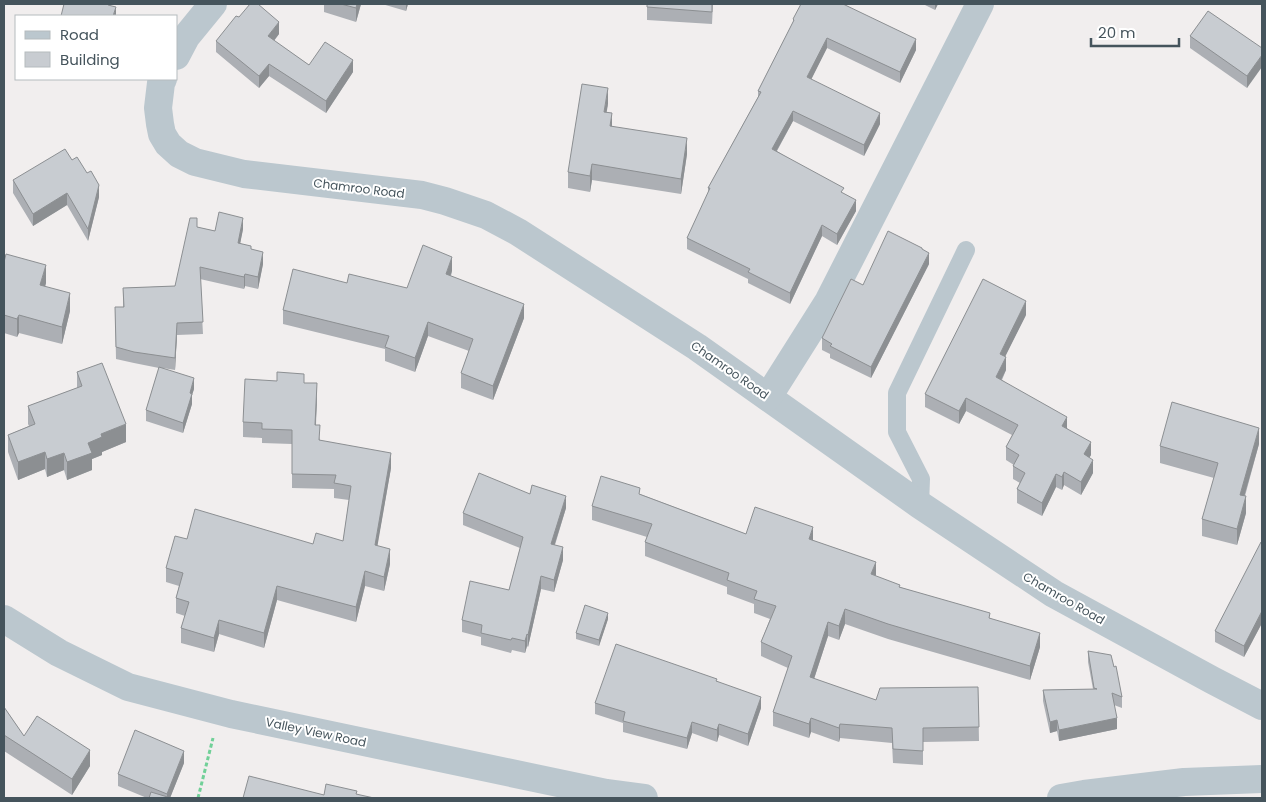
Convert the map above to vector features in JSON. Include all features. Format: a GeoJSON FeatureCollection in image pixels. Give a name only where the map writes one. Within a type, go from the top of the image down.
{"type":"FeatureCollection","features":[{"type":"Feature","properties":{"kind":"street"},"geometry":{"type":"LineString","coordinates":[[178,52],[186,37],[213,4]]}},
{"type":"Feature","properties":{"kind":"street"},"geometry":{"type":"LineString","coordinates":[[768,397],[828,302],[980,4]]}},
{"type":"Feature","properties":{"kind":"street","name":"Chamroo Road"},"geometry":{"type":"LineString","coordinates":[[162,80],[158,108],[162,134],[168,144],[179,154],[195,162],[244,174],[422,195],[486,215],[518,232],[697,347],[920,505],[1054,594],[1262,706]]}},
{"type":"Feature","properties":{"kind":"street","name":"Valley View Road"},"geometry":{"type":"LineString","coordinates":[[4,619],[59,653],[128,687],[219,711],[606,793],[644,798]]}},
{"type":"Feature","properties":{"kind":"street"},"geometry":{"type":"LineString","coordinates":[[1061,798],[1184,782],[1262,779]]}},
{"type":"Feature","properties":{"kind":"lane"},"geometry":{"type":"LineString","coordinates":[[920,505],[921,479],[896,432],[897,393],[966,250]]}},
{"type":"Feature","properties":{"kind":"path"},"geometry":{"type":"LineString","coordinates":[[198,798],[219,711]]}},
{"type":"Feature","properties":{"kind":"building"},"geometry":{"type":"Polygon","coordinates":[[[64,4],[108,4],[116,7],[113,15],[61,15],[64,4]]]}},
{"type":"Feature","properties":{"kind":"building"},"geometry":{"type":"Polygon","coordinates":[[[250,4],[258,4],[279,22],[268,36],[309,65],[325,42],[353,60],[326,101],[269,64],[259,76],[216,41],[236,16],[239,17],[250,4]]]}},
{"type":"Feature","properties":{"kind":"building"},"geometry":{"type":"Polygon","coordinates":[[[341,4],[357,4],[356,8],[341,4]]]}},
{"type":"Feature","properties":{"kind":"building"},"geometry":{"type":"Polygon","coordinates":[[[647,4],[712,4],[712,12],[647,7],[647,4]]]}},
{"type":"Feature","properties":{"kind":"building"},"geometry":{"type":"Polygon","coordinates":[[[801,4],[843,4],[916,39],[900,72],[827,38],[807,77],[880,113],[864,145],[793,111],[772,149],[844,188],[841,192],[856,200],[837,234],[822,225],[790,293],[748,272],[750,269],[687,238],[710,188],[708,188],[761,92],[758,91],[801,4]]]}},
{"type":"Feature","properties":{"kind":"building"},"geometry":{"type":"Polygon","coordinates":[[[1208,11],[1262,48],[1262,55],[1247,76],[1190,36],[1208,11]]]}},
{"type":"Feature","properties":{"kind":"building"},"geometry":{"type":"Polygon","coordinates":[[[582,84],[608,88],[604,112],[612,113],[610,126],[687,138],[681,179],[592,164],[590,176],[568,172],[582,84]]]}},
{"type":"Feature","properties":{"kind":"building"},"geometry":{"type":"Polygon","coordinates":[[[65,149],[72,160],[77,157],[87,173],[91,171],[99,185],[88,229],[67,193],[33,214],[13,180],[65,149]]]}},
{"type":"Feature","properties":{"kind":"building"},"geometry":{"type":"Polygon","coordinates":[[[219,212],[243,218],[238,243],[251,246],[251,249],[263,252],[258,277],[245,274],[244,277],[200,267],[203,322],[177,323],[175,358],[134,352],[116,347],[115,307],[124,307],[123,288],[175,286],[190,218],[197,218],[197,227],[215,231],[219,212]]]}},
{"type":"Feature","properties":{"kind":"building"},"geometry":{"type":"Polygon","coordinates":[[[888,231],[929,253],[871,367],[830,346],[832,344],[822,338],[851,279],[863,285],[888,231]]]}},
{"type":"Feature","properties":{"kind":"building"},"geometry":{"type":"Polygon","coordinates":[[[423,245],[452,257],[446,274],[524,304],[493,386],[461,373],[473,339],[428,322],[415,358],[385,347],[389,336],[283,310],[293,269],[347,283],[349,274],[407,288],[423,245]]]}},
{"type":"Feature","properties":{"kind":"building"},"geometry":{"type":"Polygon","coordinates":[[[6,254],[46,265],[40,285],[70,293],[62,327],[19,315],[17,319],[4,315],[4,262],[6,254]]]}},
{"type":"Feature","properties":{"kind":"building"},"geometry":{"type":"Polygon","coordinates":[[[983,279],[1026,301],[1000,354],[1006,357],[996,377],[1067,417],[1062,426],[1091,442],[1084,454],[1093,460],[1081,482],[1064,472],[1062,477],[1056,474],[1042,503],[1017,489],[1025,473],[1013,466],[1019,455],[1006,447],[1018,425],[966,398],[959,411],[925,394],[983,279]]]}},
{"type":"Feature","properties":{"kind":"building"},"geometry":{"type":"Polygon","coordinates":[[[102,363],[126,424],[101,434],[102,437],[88,443],[92,453],[67,462],[64,453],[47,459],[45,452],[18,462],[8,435],[35,424],[28,406],[82,386],[77,372],[102,363]]]}},
{"type":"Feature","properties":{"kind":"building"},"geometry":{"type":"Polygon","coordinates":[[[159,367],[194,378],[190,393],[192,394],[183,423],[146,410],[159,367]]]}},
{"type":"Feature","properties":{"kind":"building"},"geometry":{"type":"Polygon","coordinates":[[[277,372],[304,374],[304,383],[317,383],[315,425],[320,425],[319,440],[391,453],[375,545],[390,549],[384,577],[365,571],[356,607],[277,586],[264,633],[219,620],[214,638],[181,628],[189,602],[176,598],[183,573],[166,568],[175,536],[187,539],[195,509],[313,544],[316,533],[343,541],[351,486],[334,483],[336,475],[292,474],[292,430],[262,429],[262,423],[243,422],[245,379],[277,381],[277,372]]]}},
{"type":"Feature","properties":{"kind":"building"},"geometry":{"type":"Polygon","coordinates":[[[1172,402],[1259,428],[1240,495],[1246,496],[1237,529],[1202,519],[1218,463],[1160,446],[1172,402]]]}},
{"type":"Feature","properties":{"kind":"building"},"geometry":{"type":"Polygon","coordinates":[[[479,473],[530,494],[532,485],[566,496],[551,544],[563,547],[554,580],[541,576],[525,641],[512,638],[511,640],[481,633],[482,625],[462,620],[470,581],[509,590],[523,537],[463,513],[479,473]]]}},
{"type":"Feature","properties":{"kind":"building"},"geometry":{"type":"Polygon","coordinates":[[[601,476],[640,488],[639,494],[746,534],[755,507],[813,527],[809,539],[876,562],[871,574],[900,585],[899,587],[990,613],[989,618],[1040,633],[1030,666],[888,624],[845,609],[839,626],[828,622],[810,677],[876,700],[880,688],[978,687],[979,727],[923,728],[923,751],[893,749],[892,728],[840,724],[839,728],[811,718],[809,724],[773,712],[792,656],[761,642],[776,606],[754,599],[757,591],[727,580],[729,573],[645,542],[652,524],[592,506],[601,476]]]}},
{"type":"Feature","properties":{"kind":"building"},"geometry":{"type":"Polygon","coordinates":[[[1261,542],[1262,611],[1244,646],[1215,631],[1261,542]]]}},
{"type":"Feature","properties":{"kind":"building"},"geometry":{"type":"Polygon","coordinates":[[[585,605],[608,613],[599,640],[576,633],[585,605]]]}},
{"type":"Feature","properties":{"kind":"building"},"geometry":{"type":"Polygon","coordinates":[[[616,644],[717,679],[716,681],[761,697],[748,734],[719,724],[717,730],[692,722],[687,738],[623,721],[625,712],[595,703],[616,644]]]}},
{"type":"Feature","properties":{"kind":"building"},"geometry":{"type":"Polygon","coordinates":[[[1088,651],[1111,655],[1114,667],[1116,666],[1122,697],[1112,693],[1117,718],[1059,730],[1057,720],[1050,722],[1043,690],[1097,689],[1094,688],[1088,651]]]}},
{"type":"Feature","properties":{"kind":"building"},"geometry":{"type":"Polygon","coordinates":[[[4,707],[24,736],[37,716],[90,750],[72,779],[4,735],[4,707]]]}},
{"type":"Feature","properties":{"kind":"building"},"geometry":{"type":"Polygon","coordinates":[[[135,730],[184,751],[167,794],[118,774],[135,730]]]}},
{"type":"Feature","properties":{"kind":"building"},"geometry":{"type":"Polygon","coordinates":[[[249,776],[324,795],[326,784],[357,791],[356,794],[374,798],[243,798],[249,776]]]}},
{"type":"Feature","properties":{"kind":"building"},"geometry":{"type":"Polygon","coordinates":[[[151,792],[171,798],[149,798],[151,792]]]}}]}
